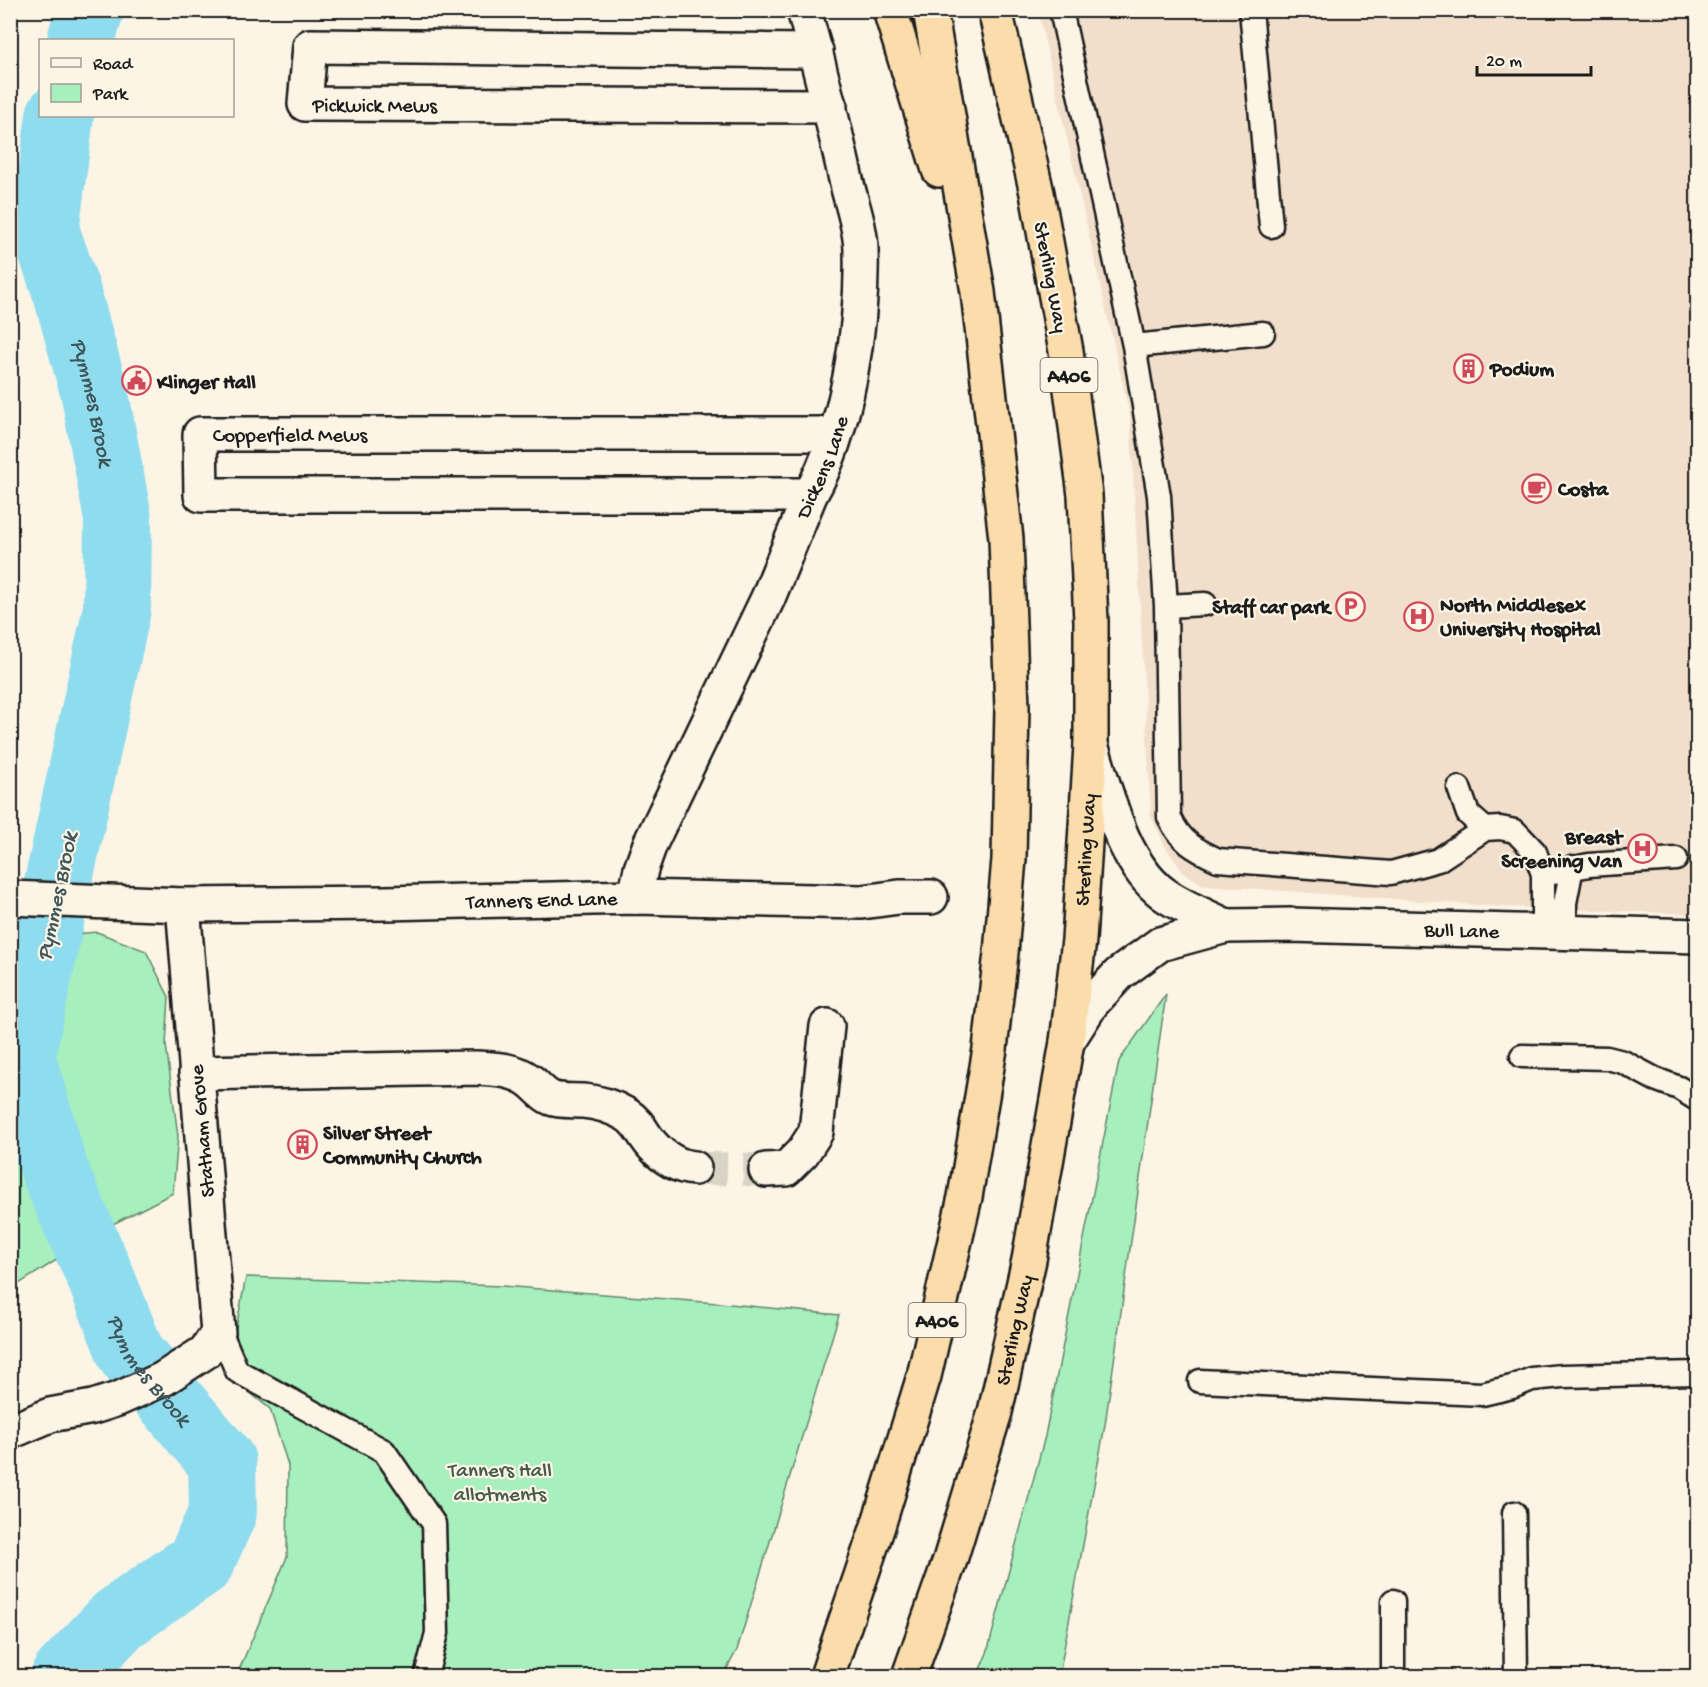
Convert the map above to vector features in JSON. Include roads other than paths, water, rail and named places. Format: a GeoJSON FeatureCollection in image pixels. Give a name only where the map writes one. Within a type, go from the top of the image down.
{"type":"FeatureCollection","features":[{"type":"Feature","properties":{"kind":"highway","name":"A406"},"geometry":{"type":"LineString","coordinates":[[890,10],[978,292]]}},
{"type":"Feature","properties":{"kind":"highway","name":"A406"},"geometry":{"type":"LineString","coordinates":[[827,1677],[878,1526],[924,1376],[965,1197],[990,1049],[1009,859],[1012,708],[1006,539],[978,292],[930,10]]}},
{"type":"Feature","properties":{"kind":"highway","name":"Sterling Way"},"geometry":{"type":"LineString","coordinates":[[909,1677],[950,1560],[995,1412],[1029,1260],[1067,1042],[1079,940],[1091,745],[1091,621],[1085,495],[1066,351],[1036,193],[995,10]]}},
{"type":"Feature","properties":{"kind":"street","name":"Dickens Lane"},"geometry":{"type":"LineString","coordinates":[[636,897],[641,869],[650,844],[768,598],[818,480],[835,434],[851,377],[859,320],[861,249],[830,106],[804,10]]}},
{"type":"Feature","properties":{"kind":"street","name":"Pickwick Mews"},"geometry":{"type":"LineString","coordinates":[[816,51],[310,46],[305,104],[830,106]]}},
{"type":"Feature","properties":{"kind":"street","name":"Copperfield Mews"},"geometry":{"type":"LineString","coordinates":[[810,495],[201,495],[200,434],[835,434]]}},
{"type":"Feature","properties":{"kind":"street"},"geometry":{"type":"LineString","coordinates":[[1091,745],[1115,821],[1128,849],[1146,876],[1163,893],[1226,926]]}},
{"type":"Feature","properties":{"kind":"street","name":"Tanners End Lane"},"geometry":{"type":"LineString","coordinates":[[12,898],[168,905],[636,897],[862,902],[899,897],[931,897]]}},
{"type":"Feature","properties":{"kind":"street","name":"Statham Grove"},"geometry":{"type":"LineString","coordinates":[[168,905],[196,1073],[211,1342]]}},
{"type":"Feature","properties":{"kind":"street","name":"Bull Lane"},"geometry":{"type":"LineString","coordinates":[[1226,926],[1290,925],[1698,936]]}},
{"type":"Feature","properties":{"kind":"street"},"geometry":{"type":"LineString","coordinates":[[1067,1042],[1092,1003],[1119,974],[1144,955],[1160,944],[1226,926]]}},
{"type":"Feature","properties":{"kind":"street"},"geometry":{"type":"LineString","coordinates":[[766,1170],[786,1170],[803,1152],[816,1132],[828,1026]]}},
{"type":"Feature","properties":{"kind":"street"},"geometry":{"type":"LineString","coordinates":[[196,1073],[476,1068],[505,1070],[521,1075],[552,1099],[598,1102],[611,1106],[630,1116],[653,1146],[672,1161],[684,1168],[694,1168]]}},
{"type":"Feature","properties":{"kind":"street"},"geometry":{"type":"LineString","coordinates":[[10,1432],[51,1415],[93,1407],[118,1399],[163,1379],[211,1342]]}},
{"type":"Feature","properties":{"kind":"lane"},"geometry":{"type":"LineString","coordinates":[[1061,10],[1134,346],[1159,496],[1166,606],[1169,817],[1176,833],[1195,849],[1218,860],[1392,873],[1438,860],[1485,829],[1500,828],[1515,831],[1535,852],[1543,874],[1554,932]]}},
{"type":"Feature","properties":{"kind":"lane"},"geometry":{"type":"LineString","coordinates":[[1251,10],[1271,226]]}},
{"type":"Feature","properties":{"kind":"lane"},"geometry":{"type":"LineString","coordinates":[[1134,346],[1263,333]]}},
{"type":"Feature","properties":{"kind":"lane"},"geometry":{"type":"LineString","coordinates":[[1166,606],[1205,604]]}},
{"type":"Feature","properties":{"kind":"lane"},"geometry":{"type":"LineString","coordinates":[[1459,788],[1468,814],[1485,829]]}},
{"type":"Feature","properties":{"kind":"lane"},"geometry":{"type":"LineString","coordinates":[[1543,874],[1572,867],[1676,859]]}},
{"type":"Feature","properties":{"kind":"lane"},"geometry":{"type":"LineString","coordinates":[[1554,932],[1565,903],[1572,867]]}},
{"type":"Feature","properties":{"kind":"lane"},"geometry":{"type":"LineString","coordinates":[[1522,1056],[1607,1058],[1623,1062],[1654,1079],[1679,1088],[1698,1100]]}},
{"type":"Feature","properties":{"kind":"lane"},"geometry":{"type":"LineString","coordinates":[[211,1342],[221,1333],[237,1371],[384,1451],[434,1524],[437,1633],[426,1677]]}},
{"type":"Feature","properties":{"kind":"lane"},"geometry":{"type":"LineString","coordinates":[[1200,1380],[1482,1394],[1512,1387],[1532,1379],[1562,1376],[1698,1373]]}},
{"type":"Feature","properties":{"kind":"lane"},"geometry":{"type":"LineString","coordinates":[[1514,1513],[1516,1677]]}},
{"type":"Feature","properties":{"kind":"lane"},"geometry":{"type":"LineString","coordinates":[[1393,1601],[1393,1677]]}},
{"type":"Feature","properties":{"kind":"waterway","name":"Pymmes Brook"},"geometry":{"type":"LineString","coordinates":[[81,39],[90,10]]}},
{"type":"Feature","properties":{"kind":"waterway","name":"Pymmes Brook"},"geometry":{"type":"LineString","coordinates":[[60,117],[45,230],[67,293],[95,395],[118,519],[117,609],[21,1056],[55,1172],[131,1354],[222,1462],[223,1512],[200,1563],[119,1619],[65,1676]]}},
{"type":"Feature","properties":{"kind":"tunnel"},"geometry":{"type":"LineString","coordinates":[[694,1168],[766,1170]]}},
{"type":"Feature","properties":{"kind":"place","name":"Podium"},"geometry":{"type":"Point","coordinates":[1469,368]}},
{"type":"Feature","properties":{"kind":"place","name":"Klinger Hall"},"geometry":{"type":"Point","coordinates":[136,381]}},
{"type":"Feature","properties":{"kind":"place","name":"Costa"},"geometry":{"type":"Point","coordinates":[1537,488]}},
{"type":"Feature","properties":{"kind":"place","name":"Staff car park"},"geometry":{"type":"Point","coordinates":[1351,606]}},
{"type":"Feature","properties":{"kind":"place","name":"North Middlesex University Hospital"},"geometry":{"type":"Point","coordinates":[1419,616]}},
{"type":"Feature","properties":{"kind":"place","name":"Breast Screening Van"},"geometry":{"type":"Point","coordinates":[1643,848]}},
{"type":"Feature","properties":{"kind":"place","name":"Silver Street Community Church"},"geometry":{"type":"Point","coordinates":[302,1144]}},
{"type":"Feature","properties":{"kind":"park label","name":"Tanners Hall allotments"},"geometry":{"type":"Point","coordinates":[500,1481]}}]}
